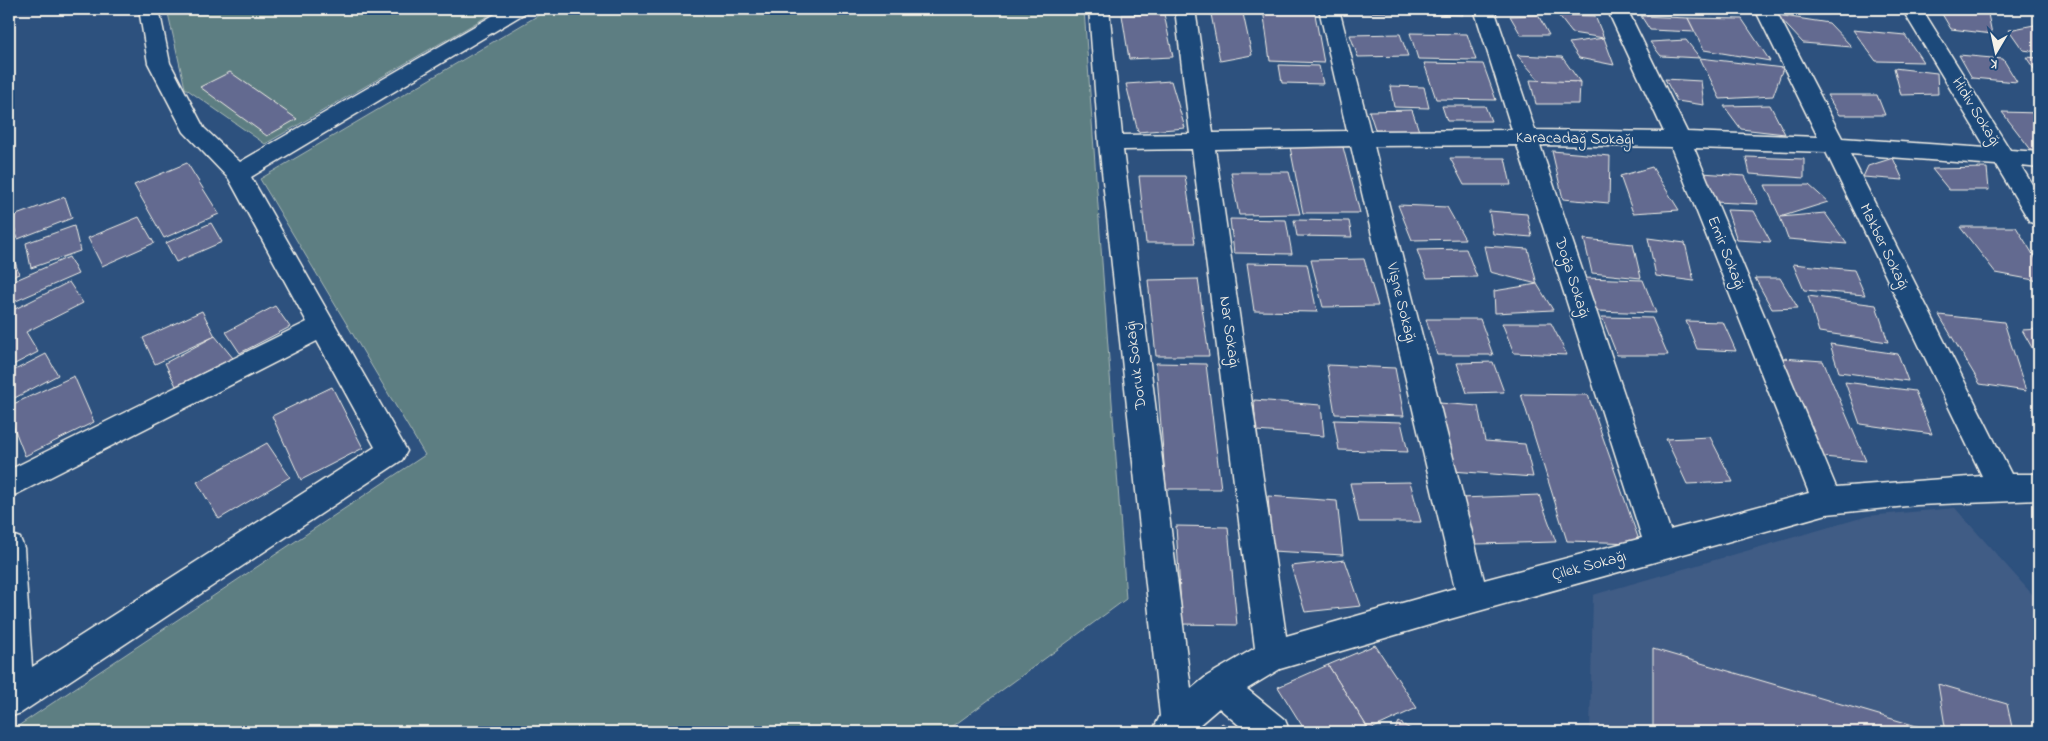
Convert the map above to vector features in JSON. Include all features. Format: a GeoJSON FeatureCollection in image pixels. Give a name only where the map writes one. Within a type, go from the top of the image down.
{"type":"FeatureCollection","features":[{"type":"Feature","properties":{"kind":"street"},"geometry":{"type":"LineString","coordinates":[[13,698],[392,451],[238,174],[195,132],[159,63],[149,9]]}},
{"type":"Feature","properties":{"kind":"street"},"geometry":{"type":"LineString","coordinates":[[238,174],[518,9]]}},
{"type":"Feature","properties":{"kind":"street","name":"Doruk Sokağı"},"geometry":{"type":"LineString","coordinates":[[1099,9],[1110,143],[1173,726]]}},
{"type":"Feature","properties":{"kind":"street","name":"Nar Sokağı"},"geometry":{"type":"LineString","coordinates":[[1185,9],[1272,656]]}},
{"type":"Feature","properties":{"kind":"street","name":"Vişne Sokağı"},"geometry":{"type":"LineString","coordinates":[[1329,9],[1473,598]]}},
{"type":"Feature","properties":{"kind":"street","name":"Doğa Sokağı"},"geometry":{"type":"LineString","coordinates":[[1484,9],[1660,547]]}},
{"type":"Feature","properties":{"kind":"street","name":"Emir Sokağı"},"geometry":{"type":"LineString","coordinates":[[1617,9],[1680,141],[1828,501]]}},
{"type":"Feature","properties":{"kind":"street","name":"Makber Sokağı"},"geometry":{"type":"LineString","coordinates":[[1764,9],[1834,145],[2002,487]]}},
{"type":"Feature","properties":{"kind":"street","name":"Hidiv Sokağı"},"geometry":{"type":"LineString","coordinates":[[1912,9],[2039,216]]}},
{"type":"Feature","properties":{"kind":"street","name":"Karacadağ Sokağı"},"geometry":{"type":"LineString","coordinates":[[1110,143],[1361,138],[1526,138],[1834,145],[2039,160]]}},
{"type":"Feature","properties":{"kind":"street"},"geometry":{"type":"LineString","coordinates":[[9,484],[322,326]]}},
{"type":"Feature","properties":{"kind":"street","name":"Çilek Sokağı"},"geometry":{"type":"LineString","coordinates":[[1173,726],[1219,687],[1272,656],[1473,598],[1828,501],[1917,492],[2002,487],[2039,487]]}},
{"type":"Feature","properties":{"kind":"street"},"geometry":{"type":"LineString","coordinates":[[9,548],[13,698]]}},
{"type":"Feature","properties":{"kind":"street"},"geometry":{"type":"LineString","coordinates":[[1219,687],[1273,732]]}},
{"type":"Feature","properties":{"kind":"shaded area"},"geometry":{"type":"Polygon","coordinates":[[[1955,508],[2039,602],[2039,732],[1590,732],[1593,595],[1868,516],[1955,508]]]}},
{"type":"Feature","properties":{"kind":"green space"},"geometry":{"type":"Polygon","coordinates":[[[167,9],[500,9],[265,144],[185,88],[167,9]]]}},
{"type":"Feature","properties":{"kind":"green space"},"geometry":{"type":"Polygon","coordinates":[[[549,9],[1084,9],[1126,599],[945,732],[9,732],[425,455],[260,179],[549,9]]]}},
{"type":"Feature","properties":{"kind":"building"},"geometry":{"type":"Polygon","coordinates":[[[1210,9],[1242,9],[1252,55],[1220,61],[1210,9]]]}},
{"type":"Feature","properties":{"kind":"building"},"geometry":{"type":"Polygon","coordinates":[[[1263,9],[1314,9],[1324,63],[1270,61],[1263,9]]]}},
{"type":"Feature","properties":{"kind":"building"},"geometry":{"type":"Polygon","coordinates":[[[1347,9],[1403,9],[1404,13],[1349,12],[1347,9]]]}},
{"type":"Feature","properties":{"kind":"building"},"geometry":{"type":"Polygon","coordinates":[[[1403,9],[1461,9],[1463,15],[1404,13],[1403,9]]]}},
{"type":"Feature","properties":{"kind":"building"},"geometry":{"type":"Polygon","coordinates":[[[1634,9],[1676,9],[1679,14],[1637,14],[1634,9]]]}},
{"type":"Feature","properties":{"kind":"building"},"geometry":{"type":"Polygon","coordinates":[[[1939,9],[1987,9],[1992,34],[1951,29],[1939,9]]]}},
{"type":"Feature","properties":{"kind":"building"},"geometry":{"type":"Polygon","coordinates":[[[1164,14],[1173,57],[1129,59],[1122,15],[1164,14]]]}},
{"type":"Feature","properties":{"kind":"building"},"geometry":{"type":"Polygon","coordinates":[[[1538,15],[1549,35],[1521,35],[1510,16],[1538,15]]]}},
{"type":"Feature","properties":{"kind":"building"},"geometry":{"type":"Polygon","coordinates":[[[1558,15],[1595,16],[1604,38],[1572,33],[1558,15]]]}},
{"type":"Feature","properties":{"kind":"building"},"geometry":{"type":"Polygon","coordinates":[[[1777,15],[1829,23],[1852,47],[1803,43],[1777,15]]]}},
{"type":"Feature","properties":{"kind":"building"},"geometry":{"type":"Polygon","coordinates":[[[1641,16],[1688,18],[1695,32],[1650,30],[1641,16]]]}},
{"type":"Feature","properties":{"kind":"building"},"geometry":{"type":"Polygon","coordinates":[[[1688,18],[1742,19],[1770,61],[1704,50],[1688,18]]]}},
{"type":"Feature","properties":{"kind":"building"},"geometry":{"type":"Polygon","coordinates":[[[2039,24],[2039,52],[2023,50],[2009,30],[2039,24]]]}},
{"type":"Feature","properties":{"kind":"building"},"geometry":{"type":"Polygon","coordinates":[[[1853,30],[1905,35],[1923,62],[1876,61],[1853,30]]]}},
{"type":"Feature","properties":{"kind":"building"},"geometry":{"type":"Polygon","coordinates":[[[1410,33],[1467,34],[1476,60],[1418,59],[1410,33]]]}},
{"type":"Feature","properties":{"kind":"building"},"geometry":{"type":"Polygon","coordinates":[[[1400,34],[1408,56],[1358,57],[1350,35],[1400,34]]]}},
{"type":"Feature","properties":{"kind":"building"},"geometry":{"type":"Polygon","coordinates":[[[1604,38],[1614,65],[1579,58],[1569,43],[1604,38]]]}},
{"type":"Feature","properties":{"kind":"building"},"geometry":{"type":"Polygon","coordinates":[[[1686,40],[1700,58],[1661,56],[1650,42],[1686,40]]]}},
{"type":"Feature","properties":{"kind":"building"},"geometry":{"type":"Polygon","coordinates":[[[1517,55],[1562,57],[1580,82],[1540,81],[1517,55]]]}},
{"type":"Feature","properties":{"kind":"building"},"geometry":{"type":"Polygon","coordinates":[[[1959,55],[2003,59],[2017,82],[1972,78],[1959,55]]]}},
{"type":"Feature","properties":{"kind":"building"},"geometry":{"type":"Polygon","coordinates":[[[2026,57],[2039,58],[2039,76],[2026,57]]]}},
{"type":"Feature","properties":{"kind":"building"},"geometry":{"type":"Polygon","coordinates":[[[1700,58],[1783,68],[1773,96],[1720,99],[1700,58]]]}},
{"type":"Feature","properties":{"kind":"building"},"geometry":{"type":"Polygon","coordinates":[[[1424,63],[1483,64],[1496,100],[1436,99],[1424,63]]]}},
{"type":"Feature","properties":{"kind":"building"},"geometry":{"type":"Polygon","coordinates":[[[1279,65],[1319,66],[1323,84],[1282,83],[1279,65]]]}},
{"type":"Feature","properties":{"kind":"building"},"geometry":{"type":"Polygon","coordinates":[[[1894,68],[1937,73],[1938,94],[1901,95],[1894,68]]]}},
{"type":"Feature","properties":{"kind":"building"},"geometry":{"type":"Polygon","coordinates":[[[230,72],[297,119],[267,136],[200,87],[230,72]]]}},
{"type":"Feature","properties":{"kind":"building"},"geometry":{"type":"Polygon","coordinates":[[[1665,79],[1701,81],[1704,105],[1677,101],[1665,79]]]}},
{"type":"Feature","properties":{"kind":"building"},"geometry":{"type":"Polygon","coordinates":[[[1530,80],[1580,82],[1579,104],[1536,104],[1530,80]]]}},
{"type":"Feature","properties":{"kind":"building"},"geometry":{"type":"Polygon","coordinates":[[[1171,81],[1185,128],[1138,132],[1126,84],[1171,81]]]}},
{"type":"Feature","properties":{"kind":"building"},"geometry":{"type":"Polygon","coordinates":[[[1390,86],[1424,87],[1429,108],[1394,107],[1390,86]]]}},
{"type":"Feature","properties":{"kind":"building"},"geometry":{"type":"Polygon","coordinates":[[[1827,95],[1877,95],[1885,115],[1839,115],[1827,95]]]}},
{"type":"Feature","properties":{"kind":"building"},"geometry":{"type":"Polygon","coordinates":[[[1770,105],[1785,134],[1741,129],[1724,106],[1770,105]]]}},
{"type":"Feature","properties":{"kind":"building"},"geometry":{"type":"Polygon","coordinates":[[[1442,106],[1485,106],[1491,121],[1447,121],[1442,106]]]}},
{"type":"Feature","properties":{"kind":"building"},"geometry":{"type":"Polygon","coordinates":[[[1412,110],[1419,131],[1376,132],[1369,111],[1412,110]]]}},
{"type":"Feature","properties":{"kind":"building"},"geometry":{"type":"Polygon","coordinates":[[[2002,112],[2039,113],[2039,152],[2032,151],[2002,112]]]}},
{"type":"Feature","properties":{"kind":"building"},"geometry":{"type":"Polygon","coordinates":[[[1290,147],[1343,147],[1360,213],[1303,213],[1290,147]]]}},
{"type":"Feature","properties":{"kind":"building"},"geometry":{"type":"Polygon","coordinates":[[[1552,151],[1610,156],[1609,203],[1563,199],[1552,151]]]}},
{"type":"Feature","properties":{"kind":"building"},"geometry":{"type":"Polygon","coordinates":[[[1746,157],[1804,159],[1804,178],[1750,174],[1746,157]]]}},
{"type":"Feature","properties":{"kind":"building"},"geometry":{"type":"Polygon","coordinates":[[[1450,158],[1505,158],[1511,185],[1464,185],[1450,158]]]}},
{"type":"Feature","properties":{"kind":"building"},"geometry":{"type":"Polygon","coordinates":[[[1893,158],[1903,180],[1863,177],[1868,166],[1893,158]]]}},
{"type":"Feature","properties":{"kind":"building"},"geometry":{"type":"Polygon","coordinates":[[[187,163],[219,214],[164,238],[134,185],[187,163]]]}},
{"type":"Feature","properties":{"kind":"building"},"geometry":{"type":"Polygon","coordinates":[[[1652,167],[1679,210],[1633,213],[1620,176],[1652,167]]]}},
{"type":"Feature","properties":{"kind":"building"},"geometry":{"type":"Polygon","coordinates":[[[1987,168],[1989,190],[1949,190],[1932,169],[1987,168]]]}},
{"type":"Feature","properties":{"kind":"building"},"geometry":{"type":"Polygon","coordinates":[[[1231,172],[1289,172],[1300,214],[1239,215],[1231,172]]]}},
{"type":"Feature","properties":{"kind":"building"},"geometry":{"type":"Polygon","coordinates":[[[1702,173],[1745,176],[1758,204],[1714,202],[1702,173]]]}},
{"type":"Feature","properties":{"kind":"building"},"geometry":{"type":"Polygon","coordinates":[[[1139,176],[1185,176],[1195,243],[1146,243],[1139,176]]]}},
{"type":"Feature","properties":{"kind":"building"},"geometry":{"type":"Polygon","coordinates":[[[1765,185],[1809,185],[1828,202],[1780,217],[1765,185]]]}},
{"type":"Feature","properties":{"kind":"building"},"geometry":{"type":"Polygon","coordinates":[[[65,197],[72,218],[18,239],[11,217],[65,197]]]}},
{"type":"Feature","properties":{"kind":"building"},"geometry":{"type":"Polygon","coordinates":[[[1398,205],[1447,207],[1465,239],[1412,240],[1398,205]]]}},
{"type":"Feature","properties":{"kind":"building"},"geometry":{"type":"Polygon","coordinates":[[[1727,210],[1754,211],[1771,242],[1737,240],[1727,210]]]}},
{"type":"Feature","properties":{"kind":"building"},"geometry":{"type":"Polygon","coordinates":[[[1489,211],[1527,214],[1532,237],[1493,234],[1489,211]]]}},
{"type":"Feature","properties":{"kind":"building"},"geometry":{"type":"Polygon","coordinates":[[[1825,213],[1847,244],[1788,239],[1780,217],[1825,213]]]}},
{"type":"Feature","properties":{"kind":"building"},"geometry":{"type":"Polygon","coordinates":[[[139,217],[154,243],[102,266],[88,238],[139,217]]]}},
{"type":"Feature","properties":{"kind":"building"},"geometry":{"type":"Polygon","coordinates":[[[1230,219],[1286,220],[1292,254],[1234,253],[1230,219]]]}},
{"type":"Feature","properties":{"kind":"building"},"geometry":{"type":"Polygon","coordinates":[[[1294,220],[1349,221],[1352,237],[1297,236],[1294,220]]]}},
{"type":"Feature","properties":{"kind":"building"},"geometry":{"type":"Polygon","coordinates":[[[211,223],[222,242],[176,262],[166,243],[211,223]]]}},
{"type":"Feature","properties":{"kind":"building"},"geometry":{"type":"Polygon","coordinates":[[[74,226],[80,251],[31,268],[26,243],[74,226]]]}},
{"type":"Feature","properties":{"kind":"building"},"geometry":{"type":"Polygon","coordinates":[[[1960,227],[2016,227],[2039,264],[2039,281],[1996,273],[1960,227]]]}},
{"type":"Feature","properties":{"kind":"building"},"geometry":{"type":"Polygon","coordinates":[[[1648,238],[1685,243],[1694,281],[1656,276],[1648,238]]]}},
{"type":"Feature","properties":{"kind":"building"},"geometry":{"type":"Polygon","coordinates":[[[1584,239],[1633,244],[1641,278],[1592,273],[1584,239]]]}},
{"type":"Feature","properties":{"kind":"building"},"geometry":{"type":"Polygon","coordinates":[[[1484,246],[1528,249],[1537,284],[1490,272],[1484,246]]]}},
{"type":"Feature","properties":{"kind":"building"},"geometry":{"type":"Polygon","coordinates":[[[1466,249],[1477,277],[1427,278],[1417,250],[1466,249]]]}},
{"type":"Feature","properties":{"kind":"building"},"geometry":{"type":"Polygon","coordinates":[[[11,250],[19,274],[9,278],[9,251],[11,250]]]}},
{"type":"Feature","properties":{"kind":"building"},"geometry":{"type":"Polygon","coordinates":[[[69,257],[78,274],[9,304],[9,283],[69,257]]]}},
{"type":"Feature","properties":{"kind":"building"},"geometry":{"type":"Polygon","coordinates":[[[1364,259],[1378,306],[1323,307],[1311,260],[1364,259]]]}},
{"type":"Feature","properties":{"kind":"building"},"geometry":{"type":"Polygon","coordinates":[[[1247,263],[1307,264],[1317,312],[1254,311],[1247,263]]]}},
{"type":"Feature","properties":{"kind":"building"},"geometry":{"type":"Polygon","coordinates":[[[1793,264],[1854,270],[1865,295],[1804,290],[1793,264]]]}},
{"type":"Feature","properties":{"kind":"building"},"geometry":{"type":"Polygon","coordinates":[[[1584,278],[1643,280],[1656,313],[1596,311],[1584,278]]]}},
{"type":"Feature","properties":{"kind":"building"},"geometry":{"type":"Polygon","coordinates":[[[1755,278],[1780,278],[1798,308],[1772,309],[1755,278]]]}},
{"type":"Feature","properties":{"kind":"building"},"geometry":{"type":"Polygon","coordinates":[[[1198,279],[1209,356],[1156,356],[1148,280],[1198,279]]]}},
{"type":"Feature","properties":{"kind":"building"},"geometry":{"type":"Polygon","coordinates":[[[69,282],[83,303],[26,332],[38,352],[9,367],[9,312],[69,282]]]}},
{"type":"Feature","properties":{"kind":"building"},"geometry":{"type":"Polygon","coordinates":[[[1537,284],[1553,310],[1495,313],[1494,291],[1537,284]]]}},
{"type":"Feature","properties":{"kind":"building"},"geometry":{"type":"Polygon","coordinates":[[[1808,296],[1876,305],[1888,342],[1819,332],[1808,296]]]}},
{"type":"Feature","properties":{"kind":"building"},"geometry":{"type":"Polygon","coordinates":[[[275,306],[290,327],[240,353],[226,332],[275,306]]]}},
{"type":"Feature","properties":{"kind":"building"},"geometry":{"type":"Polygon","coordinates":[[[202,311],[215,336],[155,364],[143,338],[202,311]]]}},
{"type":"Feature","properties":{"kind":"building"},"geometry":{"type":"Polygon","coordinates":[[[1939,315],[2004,322],[2026,391],[1980,384],[1939,315]]]}},
{"type":"Feature","properties":{"kind":"building"},"geometry":{"type":"Polygon","coordinates":[[[1602,317],[1652,318],[1668,355],[1617,355],[1602,317]]]}},
{"type":"Feature","properties":{"kind":"building"},"geometry":{"type":"Polygon","coordinates":[[[1426,319],[1480,319],[1493,355],[1437,355],[1426,319]]]}},
{"type":"Feature","properties":{"kind":"building"},"geometry":{"type":"Polygon","coordinates":[[[1686,321],[1723,322],[1736,351],[1697,349],[1686,321]]]}},
{"type":"Feature","properties":{"kind":"building"},"geometry":{"type":"Polygon","coordinates":[[[1502,323],[1551,323],[1567,355],[1514,353],[1502,323]]]}},
{"type":"Feature","properties":{"kind":"building"},"geometry":{"type":"Polygon","coordinates":[[[2039,329],[2039,360],[2022,330],[2039,329]]]}},
{"type":"Feature","properties":{"kind":"building"},"geometry":{"type":"Polygon","coordinates":[[[215,336],[233,358],[176,386],[165,363],[215,336]]]}},
{"type":"Feature","properties":{"kind":"building"},"geometry":{"type":"Polygon","coordinates":[[[1830,344],[1898,354],[1908,381],[1839,372],[1830,344]]]}},
{"type":"Feature","properties":{"kind":"building"},"geometry":{"type":"Polygon","coordinates":[[[46,354],[58,375],[9,401],[9,373],[46,354]]]}},
{"type":"Feature","properties":{"kind":"building"},"geometry":{"type":"Polygon","coordinates":[[[1782,358],[1823,361],[1866,461],[1823,457],[1782,358]]]}},
{"type":"Feature","properties":{"kind":"building"},"geometry":{"type":"Polygon","coordinates":[[[1493,362],[1504,392],[1467,393],[1457,363],[1493,362]]]}},
{"type":"Feature","properties":{"kind":"building"},"geometry":{"type":"Polygon","coordinates":[[[1156,363],[1206,364],[1221,489],[1166,489],[1156,363]]]}},
{"type":"Feature","properties":{"kind":"building"},"geometry":{"type":"Polygon","coordinates":[[[1327,365],[1395,368],[1404,416],[1335,414],[1327,365]]]}},
{"type":"Feature","properties":{"kind":"building"},"geometry":{"type":"Polygon","coordinates":[[[74,376],[94,422],[25,456],[9,415],[9,406],[74,376]]]}},
{"type":"Feature","properties":{"kind":"building"},"geometry":{"type":"Polygon","coordinates":[[[1845,382],[1915,391],[1932,434],[1860,424],[1845,382]]]}},
{"type":"Feature","properties":{"kind":"building"},"geometry":{"type":"Polygon","coordinates":[[[332,387],[363,448],[301,480],[272,416],[332,387]]]}},
{"type":"Feature","properties":{"kind":"building"},"geometry":{"type":"Polygon","coordinates":[[[1521,394],[1588,395],[1640,543],[1567,541],[1521,394]]]}},
{"type":"Feature","properties":{"kind":"building"},"geometry":{"type":"Polygon","coordinates":[[[1254,400],[1321,405],[1324,436],[1256,431],[1254,400]]]}},
{"type":"Feature","properties":{"kind":"building"},"geometry":{"type":"Polygon","coordinates":[[[1439,403],[1478,406],[1485,441],[1525,444],[1533,477],[1452,471],[1439,403]]]}},
{"type":"Feature","properties":{"kind":"building"},"geometry":{"type":"Polygon","coordinates":[[[1334,420],[1401,422],[1408,452],[1339,450],[1334,420]]]}},
{"type":"Feature","properties":{"kind":"building"},"geometry":{"type":"Polygon","coordinates":[[[1710,437],[1733,482],[1687,484],[1666,439],[1710,437]]]}},
{"type":"Feature","properties":{"kind":"building"},"geometry":{"type":"Polygon","coordinates":[[[267,443],[290,477],[219,519],[197,482],[267,443]]]}},
{"type":"Feature","properties":{"kind":"building"},"geometry":{"type":"Polygon","coordinates":[[[1410,482],[1421,522],[1359,522],[1350,483],[1410,482]]]}},
{"type":"Feature","properties":{"kind":"building"},"geometry":{"type":"Polygon","coordinates":[[[1539,495],[1556,542],[1476,544],[1461,498],[1539,495]]]}},
{"type":"Feature","properties":{"kind":"building"},"geometry":{"type":"Polygon","coordinates":[[[1268,496],[1337,501],[1343,555],[1272,551],[1268,496]]]}},
{"type":"Feature","properties":{"kind":"building"},"geometry":{"type":"Polygon","coordinates":[[[1176,526],[1228,527],[1237,625],[1182,624],[1176,526]]]}},
{"type":"Feature","properties":{"kind":"building"},"geometry":{"type":"Polygon","coordinates":[[[1345,560],[1361,606],[1305,612],[1291,566],[1345,560]]]}},
{"type":"Feature","properties":{"kind":"building"},"geometry":{"type":"Polygon","coordinates":[[[1375,645],[1417,708],[1369,730],[1328,665],[1375,645]]]}},
{"type":"Feature","properties":{"kind":"building"},"geometry":{"type":"Polygon","coordinates":[[[1653,649],[1937,732],[1653,732],[1653,649]]]}},
{"type":"Feature","properties":{"kind":"building"},"geometry":{"type":"Polygon","coordinates":[[[1328,665],[1369,730],[1364,732],[1306,732],[1278,687],[1328,665]]]}},
{"type":"Feature","properties":{"kind":"building"},"geometry":{"type":"Polygon","coordinates":[[[1938,684],[2007,704],[2013,732],[1946,732],[1938,684]]]}},
{"type":"Feature","properties":{"kind":"building"},"geometry":{"type":"Polygon","coordinates":[[[1399,722],[1415,732],[1394,732],[1399,722]]]}},
{"type":"Feature","properties":{"kind":"building"},"geometry":{"type":"Polygon","coordinates":[[[1222,723],[1235,732],[1215,732],[1222,723]]]}}]}
